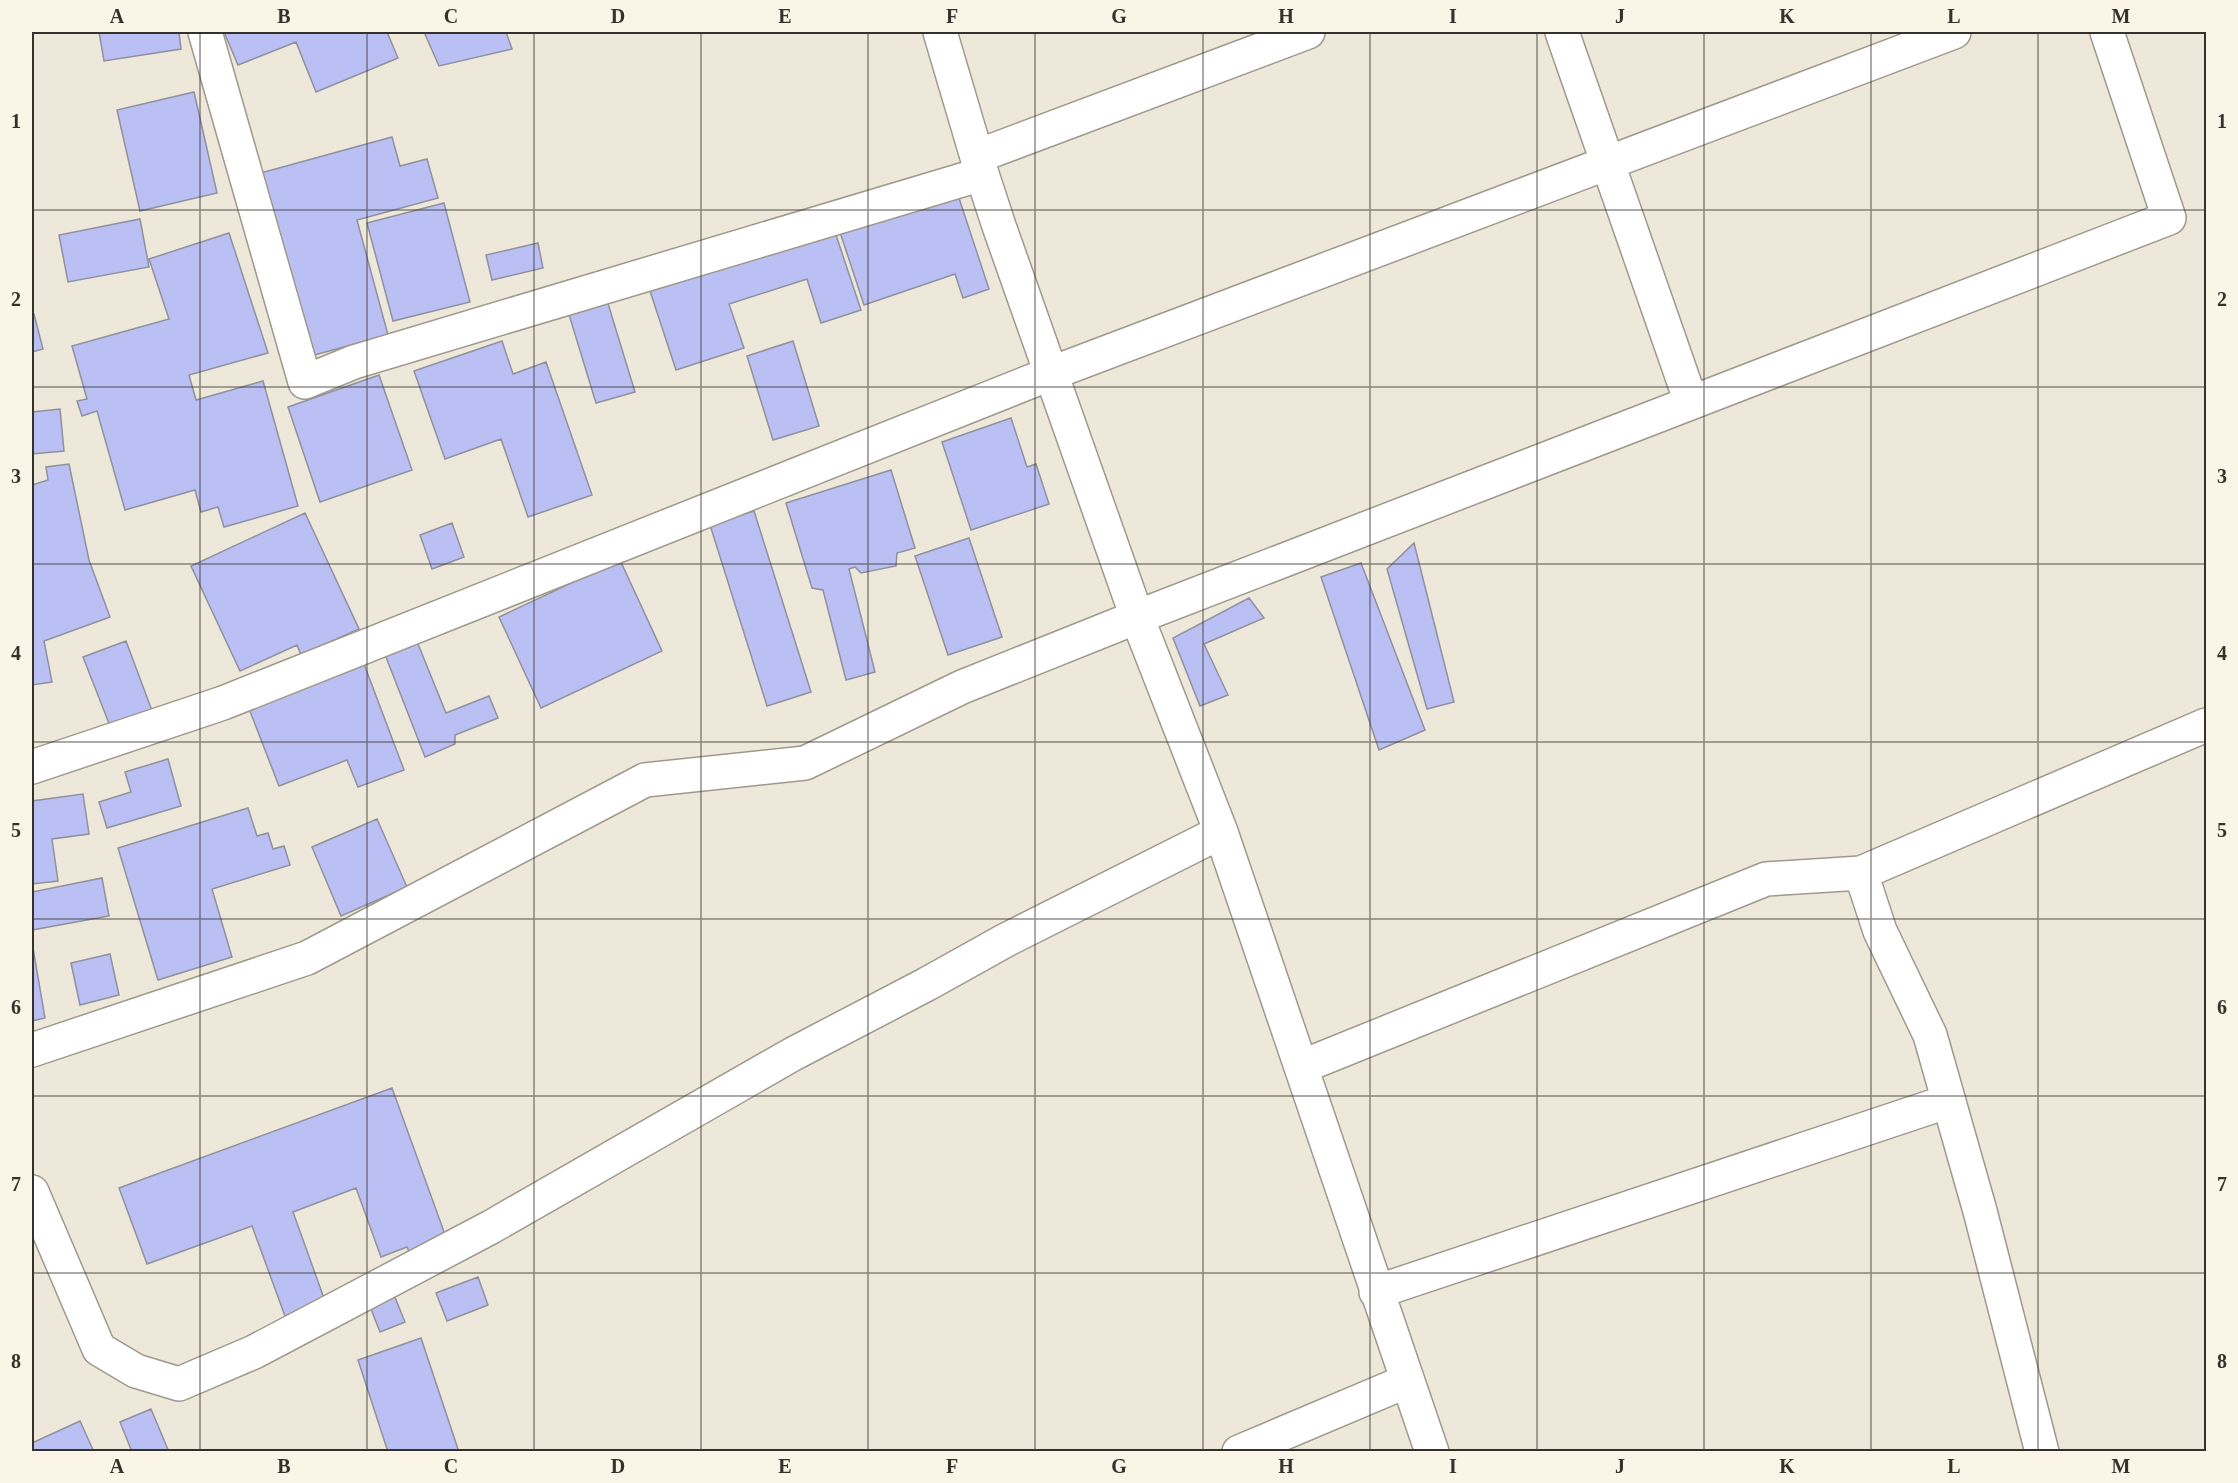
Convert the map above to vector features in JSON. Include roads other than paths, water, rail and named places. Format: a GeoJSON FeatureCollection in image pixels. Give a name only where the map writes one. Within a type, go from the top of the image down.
{"type":"FeatureCollection","features":[{"type":"Feature","properties":{"kind":"street"},"geometry":{"type":"LineString","coordinates":[[205,32],[305,382],[354,362],[980,165],[1308,32]]}},
{"type":"Feature","properties":{"kind":"street"},"geometry":{"type":"LineString","coordinates":[[940,32],[980,165],[1052,373],[1137,617],[1221,832],[1432,1452]]}},
{"type":"Feature","properties":{"kind":"street"},"geometry":{"type":"LineString","coordinates":[[1562,32],[1691,402]]}},
{"type":"Feature","properties":{"kind":"street"},"geometry":{"type":"LineString","coordinates":[[32,767],[223,703],[1052,373],[1954,32]]}},
{"type":"Feature","properties":{"kind":"street"},"geometry":{"type":"LineString","coordinates":[[32,1050],[307,958],[645,780],[805,763],[962,687],[1137,617],[2169,218],[2107,32]]}},
{"type":"Feature","properties":{"kind":"street"},"geometry":{"type":"LineString","coordinates":[[1301,1067],[1766,879],[1861,873],[2206,725]]}},
{"type":"Feature","properties":{"kind":"street"},"geometry":{"type":"LineString","coordinates":[[32,1192],[99,1349],[136,1371],[179,1384],[255,1352],[491,1227],[793,1054],[1006,940],[1221,832]]}},
{"type":"Feature","properties":{"kind":"street"},"geometry":{"type":"LineString","coordinates":[[1861,873],[1880,931],[1930,1035],[1980,1211],[2042,1452]]}},
{"type":"Feature","properties":{"kind":"street"},"geometry":{"type":"LineString","coordinates":[[1376,1292],[1949,1101]]}},
{"type":"Feature","properties":{"kind":"street"},"geometry":{"type":"LineString","coordinates":[[1239,1452],[1407,1381]]}}]}
